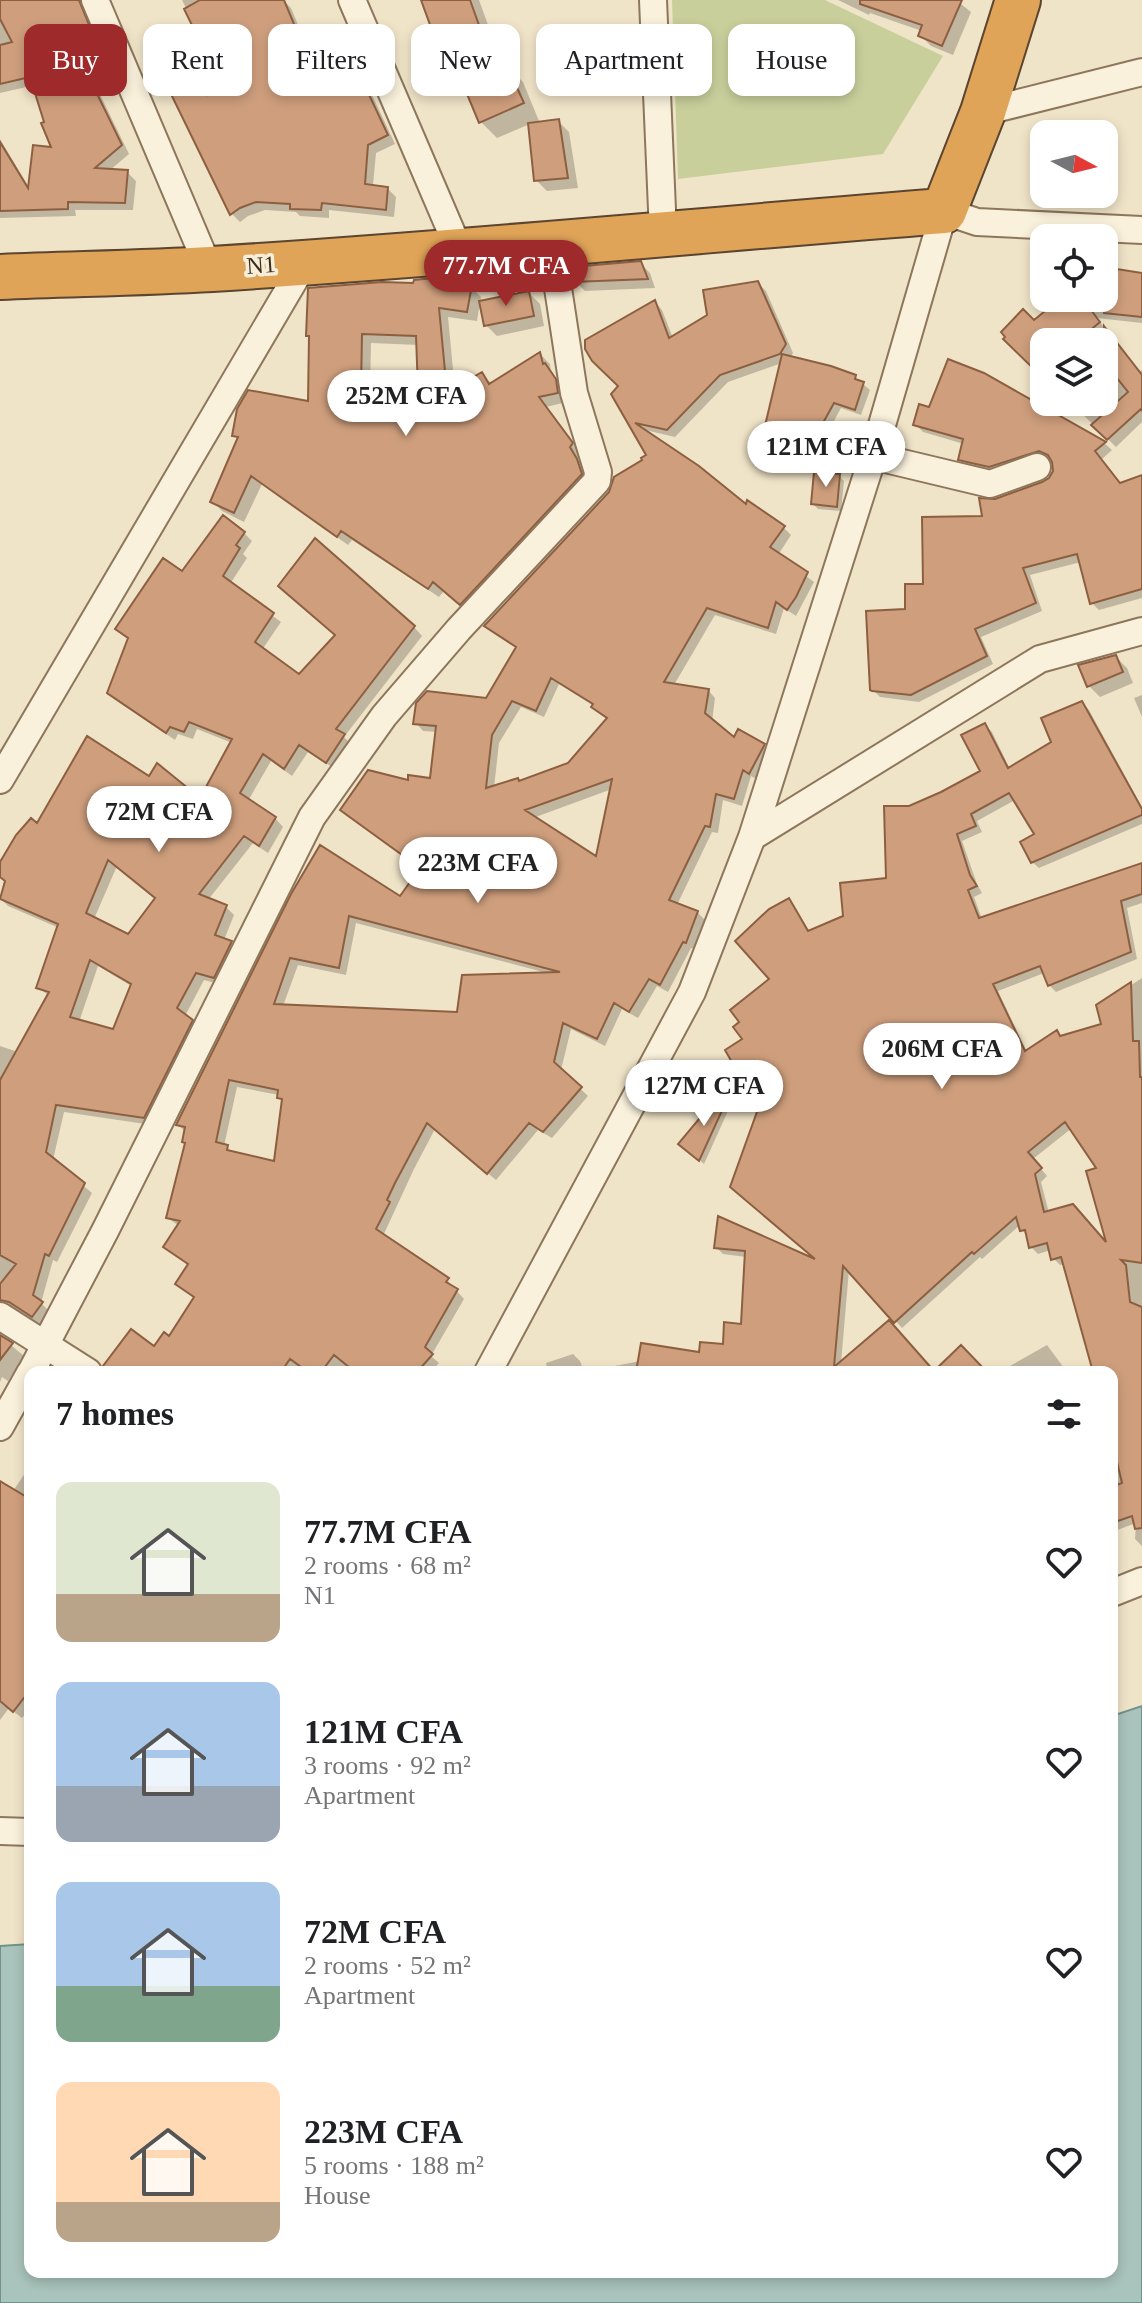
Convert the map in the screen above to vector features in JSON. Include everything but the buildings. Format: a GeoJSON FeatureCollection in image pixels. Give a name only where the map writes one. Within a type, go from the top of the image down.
{"type":"FeatureCollection","features":[{"type":"Feature","properties":{"kind":"highway"},"geometry":{"type":"LineString","coordinates":[[944,211],[983,112],[1018,0]]}},
{"type":"Feature","properties":{"kind":"highway","name":"N1"},"geometry":{"type":"LineString","coordinates":[[0,277],[209,269],[460,252],[944,211]]}},
{"type":"Feature","properties":{"kind":"street"},"geometry":{"type":"LineString","coordinates":[[95,0],[209,269]]}},
{"type":"Feature","properties":{"kind":"street"},"geometry":{"type":"LineString","coordinates":[[352,0],[460,252]]}},
{"type":"Feature","properties":{"kind":"street"},"geometry":{"type":"LineString","coordinates":[[653,0],[663,233]]}},
{"type":"Feature","properties":{"kind":"street"},"geometry":{"type":"LineString","coordinates":[[983,112],[1142,72]]}},
{"type":"Feature","properties":{"kind":"street"},"geometry":{"type":"LineString","coordinates":[[491,1366],[692,992],[752,837],[873,456],[944,211],[977,222],[1142,230]]}},
{"type":"Feature","properties":{"kind":"street"},"geometry":{"type":"LineString","coordinates":[[34,1366],[312,817],[384,716],[459,629],[597,481],[598,472],[574,393],[556,275],[542,244]]}},
{"type":"Feature","properties":{"kind":"street"},"geometry":{"type":"LineString","coordinates":[[0,780],[305,262]]}},
{"type":"Feature","properties":{"kind":"street"},"geometry":{"type":"LineString","coordinates":[[873,456],[990,484],[1037,467]]}},
{"type":"Feature","properties":{"kind":"street"},"geometry":{"type":"LineString","coordinates":[[752,837],[1040,659],[1142,631]]}},
{"type":"Feature","properties":{"kind":"street"},"geometry":{"type":"LineString","coordinates":[[0,1316],[79,1366]]}},
{"type":"Feature","properties":{"kind":"street"},"geometry":{"type":"LineString","coordinates":[[0,1427],[24,1384]]}},
{"type":"Feature","properties":{"kind":"street"},"geometry":{"type":"LineString","coordinates":[[1118,1591],[1142,1581]]}},
{"type":"Feature","properties":{"kind":"street"},"geometry":{"type":"LineString","coordinates":[[0,1831],[24,1832]]}},
{"type":"Feature","properties":{"kind":"green space"},"geometry":{"type":"Polygon","coordinates":[[[672,0],[825,0],[943,56],[883,154],[678,179],[675,96],[712,96],[712,24],[673,24],[672,0]]]}},
{"type":"Feature","properties":{"kind":"water"},"geometry":{"type":"Polygon","coordinates":[[[1142,1706],[1142,2303],[0,2303],[0,1946],[24,1944],[24,2278],[1118,2278],[1118,1714],[1142,1706]]]}}]}
